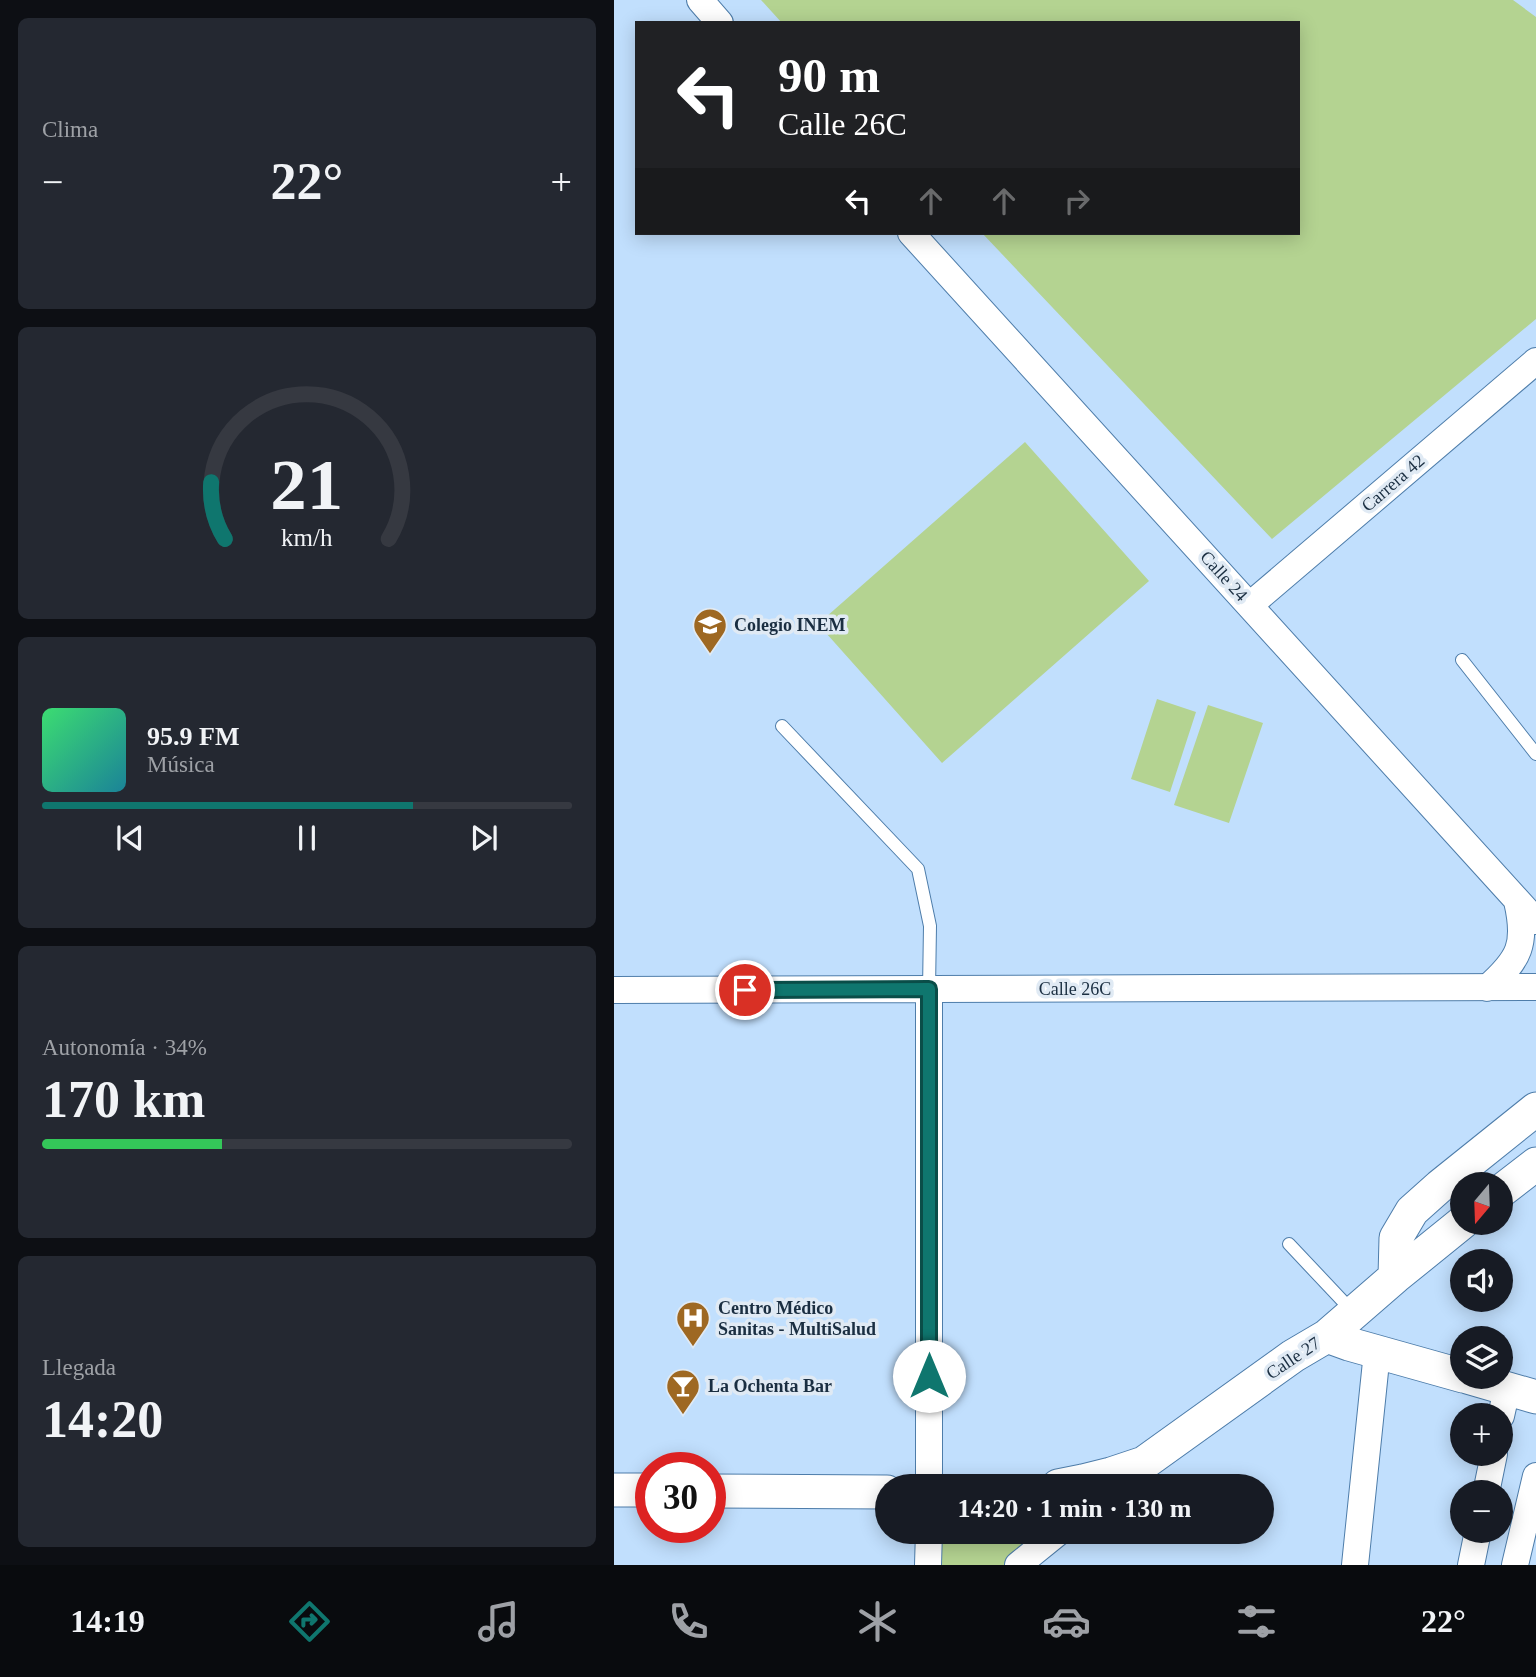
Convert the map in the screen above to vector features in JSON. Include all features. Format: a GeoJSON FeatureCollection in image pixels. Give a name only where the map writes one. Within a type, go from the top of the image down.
{"type":"FeatureCollection","features":[{"type":"Feature","properties":{"kind":"street"},"geometry":{"type":"LineString","coordinates":[[700,0],[718,21]]}},
{"type":"Feature","properties":{"kind":"street","name":"Calle 24"},"geometry":{"type":"LineString","coordinates":[[913,235],[1536,921]]}},
{"type":"Feature","properties":{"kind":"street","name":"Carrera 42"},"geometry":{"type":"LineString","coordinates":[[1250,605],[1536,361]]}},
{"type":"Feature","properties":{"kind":"street"},"geometry":{"type":"LineString","coordinates":[[1487,988],[1506,971],[1519,950],[1523,925],[1517,901]]}},
{"type":"Feature","properties":{"kind":"street","name":"Calle 26C"},"geometry":{"type":"LineString","coordinates":[[614,990],[1536,987]]}},
{"type":"Feature","properties":{"kind":"street"},"geometry":{"type":"LineString","coordinates":[[929,989],[929,1474]]}},
{"type":"Feature","properties":{"kind":"street"},"geometry":{"type":"LineString","coordinates":[[1394,1277],[1396,1238],[1412,1211],[1536,1109]]}},
{"type":"Feature","properties":{"kind":"street"},"geometry":{"type":"LineString","coordinates":[[1514,1182],[1536,1164]]}},
{"type":"Feature","properties":{"kind":"street"},"geometry":{"type":"LineString","coordinates":[[1327,1336],[1450,1232]]}},
{"type":"Feature","properties":{"kind":"street","name":"Calle 27"},"geometry":{"type":"LineString","coordinates":[[1130,1474],[1293,1356],[1327,1336],[1450,1373]]}},
{"type":"Feature","properties":{"kind":"street"},"geometry":{"type":"LineString","coordinates":[[1355,1565],[1377,1352]]}},
{"type":"Feature","properties":{"kind":"street","name":"Calle 27"},"geometry":{"type":"LineString","coordinates":[[1490,1389],[1515,1401]]}},
{"type":"Feature","properties":{"kind":"street","name":"Calle 27"},"geometry":{"type":"LineString","coordinates":[[1111,1474],[1144,1463]]}},
{"type":"Feature","properties":{"kind":"street"},"geometry":{"type":"LineString","coordinates":[[1515,1563],[1536,1476]]}},
{"type":"Feature","properties":{"kind":"street"},"geometry":{"type":"LineString","coordinates":[[614,1490],[635,1490]]}},
{"type":"Feature","properties":{"kind":"street"},"geometry":{"type":"LineString","coordinates":[[726,1491],[875,1492]]}},
{"type":"Feature","properties":{"kind":"street"},"geometry":{"type":"LineString","coordinates":[[1472,1565],[1476,1543]]}},
{"type":"Feature","properties":{"kind":"street"},"geometry":{"type":"LineString","coordinates":[[928,1565],[929,1544]]}},
{"type":"Feature","properties":{"kind":"street"},"geometry":{"type":"LineString","coordinates":[[1018,1565],[1044,1544]]}},
{"type":"Feature","properties":{"kind":"lane"},"geometry":{"type":"LineString","coordinates":[[1462,660],[1536,754]]}},
{"type":"Feature","properties":{"kind":"lane"},"geometry":{"type":"LineString","coordinates":[[782,726],[918,869],[930,926],[929,989]]}},
{"type":"Feature","properties":{"kind":"lane"},"geometry":{"type":"LineString","coordinates":[[1289,1244],[1354,1314]]}},
{"type":"Feature","properties":{"kind":"green space"},"geometry":{"type":"Polygon","coordinates":[[[761,0],[1513,0],[1536,17],[1536,319],[1272,539],[984,235],[1300,235],[1300,21],[780,21],[761,0]]]}},
{"type":"Feature","properties":{"kind":"green space"},"geometry":{"type":"Polygon","coordinates":[[[1025,442],[1149,581],[942,763],[818,624],[1025,442]]]}},
{"type":"Feature","properties":{"kind":"green space"},"geometry":{"type":"Polygon","coordinates":[[[1157,699],[1196,712],[1170,792],[1131,779],[1157,699]]]}},
{"type":"Feature","properties":{"kind":"green space"},"geometry":{"type":"Polygon","coordinates":[[[1208,705],[1263,723],[1229,823],[1174,805],[1208,705]]]}},
{"type":"Feature","properties":{"kind":"green space"},"geometry":{"type":"Polygon","coordinates":[[[938,1544],[1031,1544],[1006,1565],[938,1565],[938,1544]]]}},
{"type":"Feature","properties":{"kind":"place","name":"Colegio INEM"},"geometry":{"type":"Point","coordinates":[710,655]}},
{"type":"Feature","properties":{"kind":"place","name":"Centro Médico Sanitas - MultiSalud"},"geometry":{"type":"Point","coordinates":[693,1348]}},
{"type":"Feature","properties":{"kind":"place","name":"La Ochenta Bar"},"geometry":{"type":"Point","coordinates":[683,1416]}},
{"type":"Feature","properties":{"kind":"route"},"geometry":{"type":"LineString","coordinates":[[745,990],[929,989],[929,1376]]}}]}
